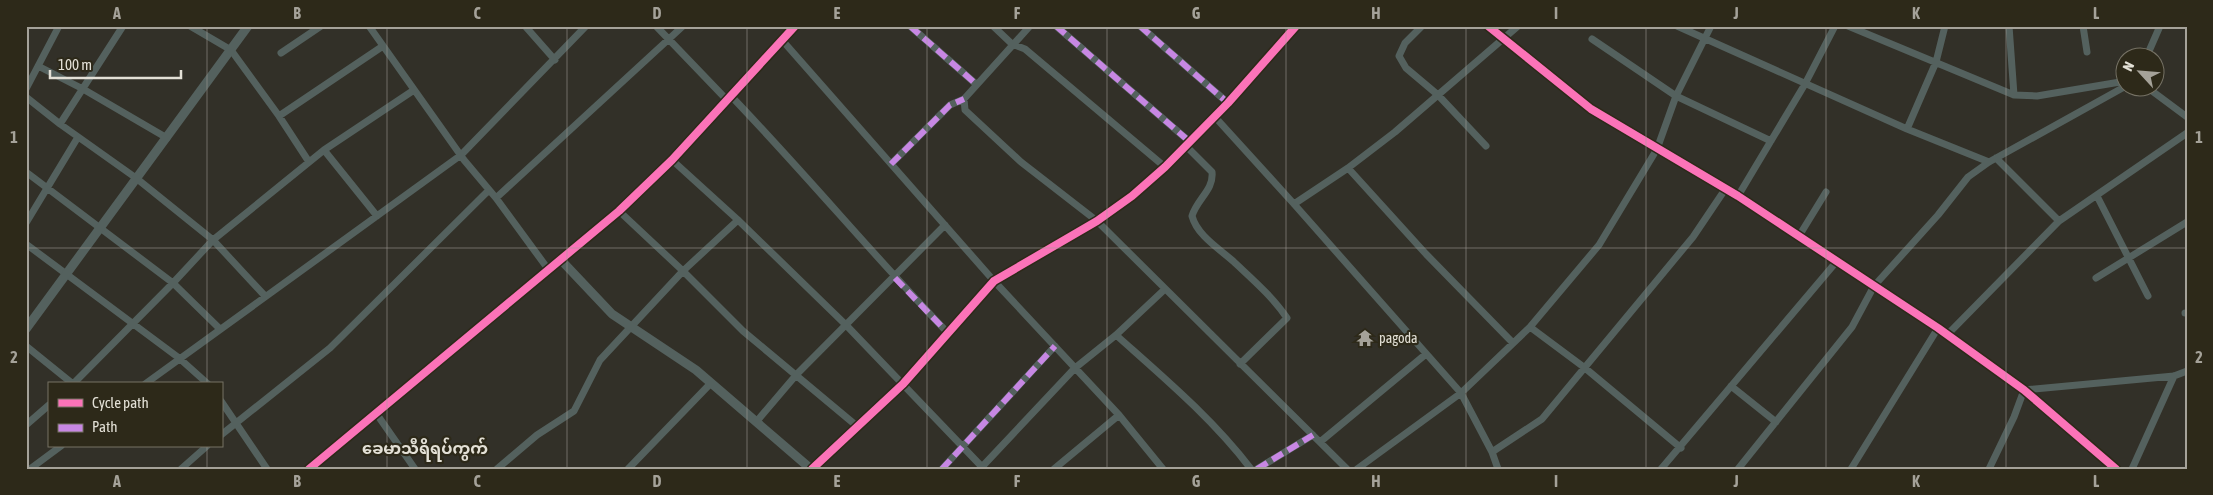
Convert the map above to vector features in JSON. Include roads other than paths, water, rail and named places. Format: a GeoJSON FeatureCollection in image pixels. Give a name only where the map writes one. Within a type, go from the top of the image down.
{"type":"FeatureCollection","features":[{"type":"Feature","properties":{"kind":"street"},"geometry":{"type":"LineString","coordinates":[[26,89],[59,26]]}},
{"type":"Feature","properties":{"kind":"street"},"geometry":{"type":"LineString","coordinates":[[60,124],[124,26]]}},
{"type":"Feature","properties":{"kind":"street"},"geometry":{"type":"LineString","coordinates":[[190,26],[231,50],[279,116],[309,162]]}},
{"type":"Feature","properties":{"kind":"street"},"geometry":{"type":"LineString","coordinates":[[26,329],[248,26]]}},
{"type":"Feature","properties":{"kind":"street"},"geometry":{"type":"LineString","coordinates":[[281,53],[321,26]]}},
{"type":"Feature","properties":{"kind":"street"},"geometry":{"type":"LineString","coordinates":[[369,26],[461,155],[496,198],[548,269]]}},
{"type":"Feature","properties":{"kind":"street"},"geometry":{"type":"LineString","coordinates":[[525,26],[555,60]]}},
{"type":"Feature","properties":{"kind":"street"},"geometry":{"type":"LineString","coordinates":[[148,382],[461,155],[586,26]]}},
{"type":"Feature","properties":{"kind":"street"},"geometry":{"type":"LineString","coordinates":[[656,26],[796,164],[895,278],[947,332]]}},
{"type":"Feature","properties":{"kind":"street"},"geometry":{"type":"LineString","coordinates":[[496,198],[683,26]]}},
{"type":"Feature","properties":{"kind":"street"},"geometry":{"type":"LineString","coordinates":[[315,467],[376,413],[619,211],[672,160],[795,26]]}},
{"type":"Feature","properties":{"kind":"street"},"geometry":{"type":"LineString","coordinates":[[910,26],[976,84]]}},
{"type":"Feature","properties":{"kind":"street"},"geometry":{"type":"LineString","coordinates":[[993,26],[1012,44],[1025,49],[1165,166]]}},
{"type":"Feature","properties":{"kind":"street"},"geometry":{"type":"LineString","coordinates":[[891,164],[950,105],[964,98],[1030,26]]}},
{"type":"Feature","properties":{"kind":"street"},"geometry":{"type":"LineString","coordinates":[[1056,26],[1188,144],[1212,172],[1209,190],[1199,200],[1192,216],[1199,231],[1247,274],[1279,307],[1286,318],[1240,364]]}},
{"type":"Feature","properties":{"kind":"street"},"geometry":{"type":"LineString","coordinates":[[1140,26],[1228,104]]}},
{"type":"Feature","properties":{"kind":"street"},"geometry":{"type":"LineString","coordinates":[[560,259],[612,314],[696,370],[811,469],[903,384],[994,281],[1097,221],[1132,196],[1228,104],[1296,26]]}},
{"type":"Feature","properties":{"kind":"street"},"geometry":{"type":"LineString","coordinates":[[1422,26],[1405,43],[1399,56],[1406,68],[1438,94],[1486,146]]}},
{"type":"Feature","properties":{"kind":"street"},"geometry":{"type":"LineString","coordinates":[[1488,26],[1591,109],[1726,188],[1938,328],[2024,390],[2116,469]]}},
{"type":"Feature","properties":{"kind":"street"},"geometry":{"type":"LineString","coordinates":[[1294,204],[1348,168],[1395,132],[1518,26]]}},
{"type":"Feature","properties":{"kind":"street"},"geometry":{"type":"LineString","coordinates":[[1678,26],[1907,129],[1992,160],[2059,221]]}},
{"type":"Feature","properties":{"kind":"street"},"geometry":{"type":"LineString","coordinates":[[1357,469],[1461,393],[1530,327],[1599,245],[1657,149],[1676,96],[1711,26]]}},
{"type":"Feature","properties":{"kind":"street"},"geometry":{"type":"LineString","coordinates":[[1738,196],[1805,84],[1835,26]]}},
{"type":"Feature","properties":{"kind":"street"},"geometry":{"type":"LineString","coordinates":[[1848,26],[2014,95],[2037,96],[2116,83]]}},
{"type":"Feature","properties":{"kind":"street"},"geometry":{"type":"LineString","coordinates":[[1907,129],[1936,62],[1946,26]]}},
{"type":"Feature","properties":{"kind":"street"},"geometry":{"type":"LineString","coordinates":[[2009,26],[2014,95]]}},
{"type":"Feature","properties":{"kind":"street"},"geometry":{"type":"LineString","coordinates":[[2084,26],[2087,52]]}},
{"type":"Feature","properties":{"kind":"street"},"geometry":{"type":"LineString","coordinates":[[2150,48],[2160,26]]}},
{"type":"Feature","properties":{"kind":"street"},"geometry":{"type":"LineString","coordinates":[[1592,39],[1676,96],[1771,141]]}},
{"type":"Feature","properties":{"kind":"street"},"geometry":{"type":"LineString","coordinates":[[782,40],[994,281],[1119,415],[1164,469]]}},
{"type":"Feature","properties":{"kind":"street"},"geometry":{"type":"LineString","coordinates":[[279,116],[383,46]]}},
{"type":"Feature","properties":{"kind":"street"},"geometry":{"type":"LineString","coordinates":[[38,66],[83,89],[167,138]]}},
{"type":"Feature","properties":{"kind":"street"},"geometry":{"type":"LineString","coordinates":[[75,382],[134,324],[213,240],[324,150],[414,90]]}},
{"type":"Feature","properties":{"kind":"street"},"geometry":{"type":"LineString","coordinates":[[1738,469],[1852,327],[1874,286],[1938,215],[1968,177],[1992,160],[2116,92]]}},
{"type":"Feature","properties":{"kind":"street"},"geometry":{"type":"LineString","coordinates":[[26,97],[60,124],[136,178],[213,240],[265,296]]}},
{"type":"Feature","properties":{"kind":"street"},"geometry":{"type":"LineString","coordinates":[[964,98],[965,110],[1022,162],[1097,221],[1347,469]]}},
{"type":"Feature","properties":{"kind":"street"},"geometry":{"type":"LineString","coordinates":[[2161,98],[2187,117]]}},
{"type":"Feature","properties":{"kind":"street"},"geometry":{"type":"LineString","coordinates":[[1215,117],[1461,393],[1492,452],[1498,469]]}},
{"type":"Feature","properties":{"kind":"street"},"geometry":{"type":"LineString","coordinates":[[1947,335],[2059,221],[2187,133]]}},
{"type":"Feature","properties":{"kind":"street"},"geometry":{"type":"LineString","coordinates":[[26,223],[78,137]]}},
{"type":"Feature","properties":{"kind":"street"},"geometry":{"type":"LineString","coordinates":[[324,150],[377,216]]}},
{"type":"Feature","properties":{"kind":"street"},"geometry":{"type":"LineString","coordinates":[[672,160],[738,220],[846,325],[982,468],[1075,368],[1116,335],[1165,289]]}},
{"type":"Feature","properties":{"kind":"street"},"geometry":{"type":"LineString","coordinates":[[1348,168],[1426,254],[1513,343]]}},
{"type":"Feature","properties":{"kind":"street"},"geometry":{"type":"LineString","coordinates":[[26,172],[173,283],[220,329]]}},
{"type":"Feature","properties":{"kind":"street"},"geometry":{"type":"LineString","coordinates":[[1492,452],[1542,419],[1692,237],[1726,188]]}},
{"type":"Feature","properties":{"kind":"street"},"geometry":{"type":"LineString","coordinates":[[222,434],[330,348],[489,190]]}},
{"type":"Feature","properties":{"kind":"street"},"geometry":{"type":"LineString","coordinates":[[1799,236],[1826,192]]}},
{"type":"Feature","properties":{"kind":"street"},"geometry":{"type":"LineString","coordinates":[[2097,196],[2148,296]]}},
{"type":"Feature","properties":{"kind":"street"},"geometry":{"type":"LineString","coordinates":[[619,211],[684,271],[743,331],[797,374],[858,427]]}},
{"type":"Feature","properties":{"kind":"street"},"geometry":{"type":"LineString","coordinates":[[497,469],[537,435],[574,411],[600,360],[629,327],[684,271],[738,220]]}},
{"type":"Feature","properties":{"kind":"street"},"geometry":{"type":"LineString","coordinates":[[2096,278],[2187,222]]}},
{"type":"Feature","properties":{"kind":"street"},"geometry":{"type":"LineString","coordinates":[[757,421],[797,374],[895,278],[945,225]]}},
{"type":"Feature","properties":{"kind":"street"},"geometry":{"type":"LineString","coordinates":[[26,244],[179,358],[206,382]]}},
{"type":"Feature","properties":{"kind":"street"},"geometry":{"type":"LineString","coordinates":[[1661,469],[1681,448],[1837,261]]}},
{"type":"Feature","properties":{"kind":"street"},"geometry":{"type":"LineString","coordinates":[[1530,327],[1585,368],[1681,448]]}},
{"type":"Feature","properties":{"kind":"street"},"geometry":{"type":"LineString","coordinates":[[1852,468],[1938,328]]}},
{"type":"Feature","properties":{"kind":"street"},"geometry":{"type":"LineString","coordinates":[[1116,335],[1207,416],[1232,443],[1251,469]]}},
{"type":"Feature","properties":{"kind":"street"},"geometry":{"type":"LineString","coordinates":[[26,346],[71,382]]}},
{"type":"Feature","properties":{"kind":"street"},"geometry":{"type":"LineString","coordinates":[[942,469],[1055,346]]}},
{"type":"Feature","properties":{"kind":"street"},"geometry":{"type":"LineString","coordinates":[[1320,442],[1426,354]]}},
{"type":"Feature","properties":{"kind":"street"},"geometry":{"type":"LineString","coordinates":[[2024,390],[2174,376],[2187,371]]}},
{"type":"Feature","properties":{"kind":"street"},"geometry":{"type":"LineString","coordinates":[[2132,469],[2174,376]]}},
{"type":"Feature","properties":{"kind":"street"},"geometry":{"type":"LineString","coordinates":[[628,469],[711,383]]}},
{"type":"Feature","properties":{"kind":"street"},"geometry":{"type":"LineString","coordinates":[[1731,386],[1776,422]]}},
{"type":"Feature","properties":{"kind":"street"},"geometry":{"type":"LineString","coordinates":[[1991,468],[2024,390]]}},
{"type":"Feature","properties":{"kind":"street"},"geometry":{"type":"LineString","coordinates":[[222,402],[267,469]]}},
{"type":"Feature","properties":{"kind":"street"},"geometry":{"type":"LineString","coordinates":[[26,425],[48,406]]}},
{"type":"Feature","properties":{"kind":"street"},"geometry":{"type":"LineString","coordinates":[[376,413],[414,469]]}},
{"type":"Feature","properties":{"kind":"street"},"geometry":{"type":"LineString","coordinates":[[1054,469],[1119,415]]}},
{"type":"Feature","properties":{"kind":"street"},"geometry":{"type":"LineString","coordinates":[[1257,469],[1312,435]]}},
{"type":"Feature","properties":{"kind":"street"},"geometry":{"type":"LineString","coordinates":[[30,469],[58,448]]}},
{"type":"Feature","properties":{"kind":"street"},"geometry":{"type":"LineString","coordinates":[[180,469],[205,448]]}},
{"type":"Feature","properties":{"kind":"place","name":"pagoda"},"geometry":{"type":"Point","coordinates":[1365,338]}},
{"type":"Feature","properties":{"kind":"district","name":"ခေမာသီရိရပ်ကွက်"},"geometry":{"type":"Point","coordinates":[425,448]}}]}
